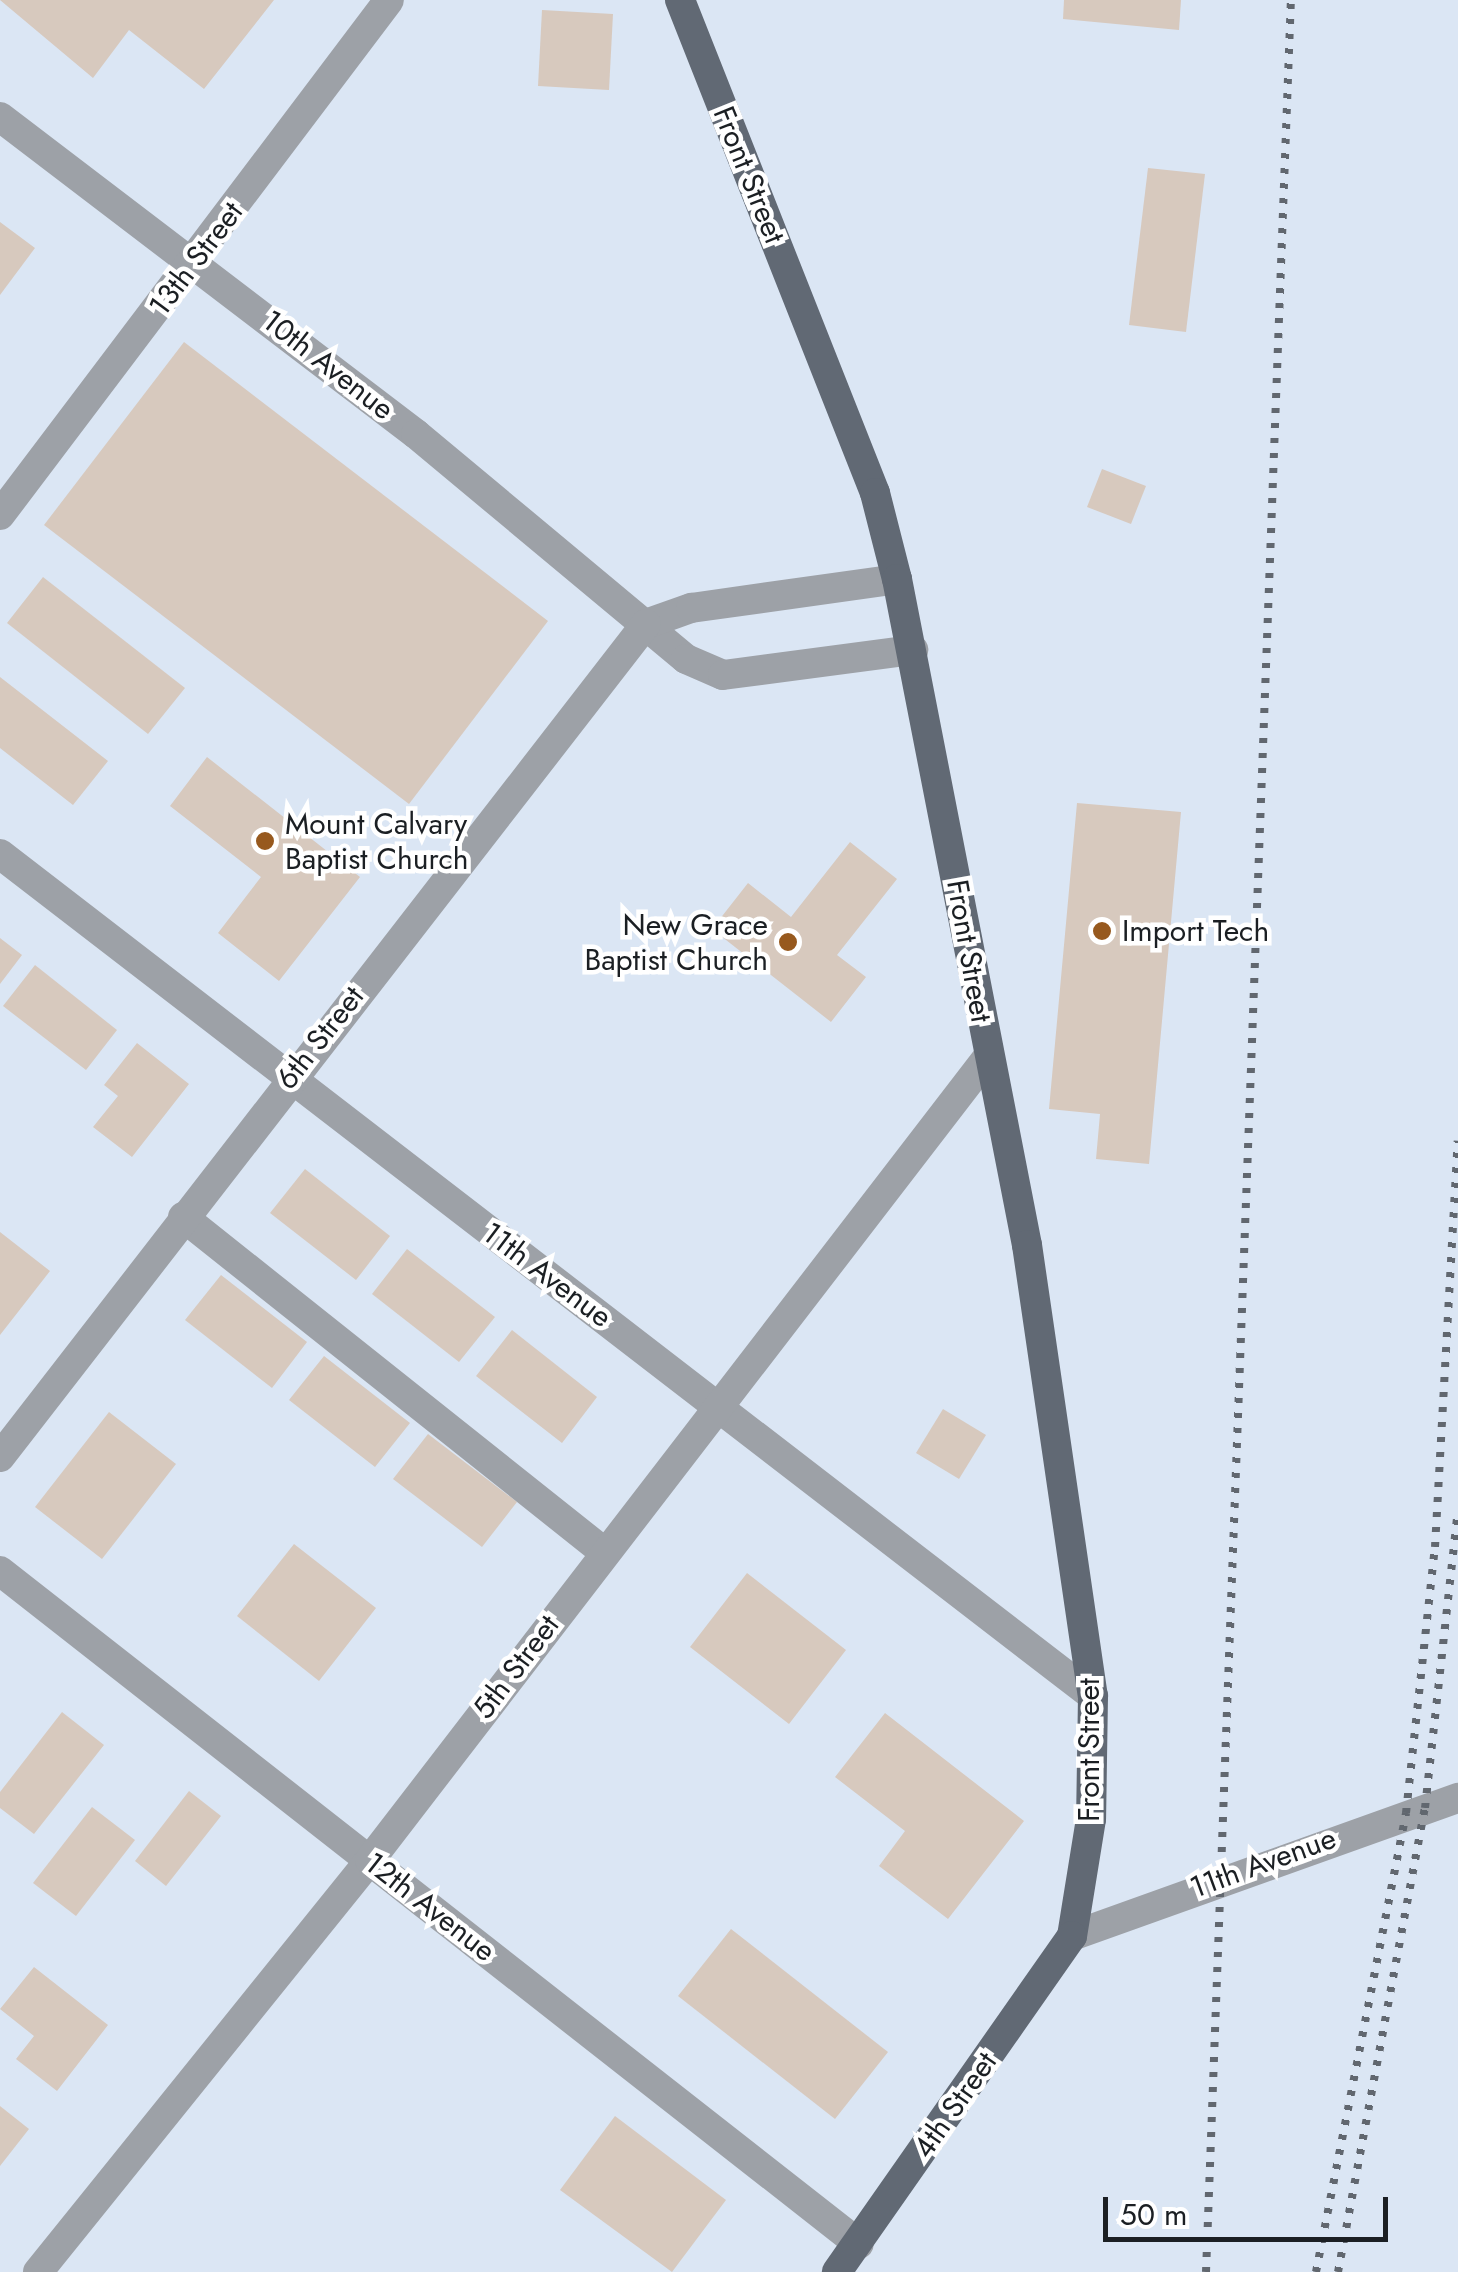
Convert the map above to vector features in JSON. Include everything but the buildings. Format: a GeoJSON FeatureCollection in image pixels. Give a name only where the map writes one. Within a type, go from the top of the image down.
{"type":"FeatureCollection","features":[{"type":"Feature","properties":{"kind":"main road","name":"Front Street"},"geometry":{"type":"LineString","coordinates":[[680,0],[876,493],[913,650],[1061,1443],[1093,1696],[1092,1819],[1072,1936]]}},
{"type":"Feature","properties":{"kind":"main road","name":"4th Street"},"geometry":{"type":"LineString","coordinates":[[837,2272],[1072,1936]]}},
{"type":"Feature","properties":{"kind":"street","name":"13th Street"},"geometry":{"type":"LineString","coordinates":[[0,515],[389,0]]}},
{"type":"Feature","properties":{"kind":"street","name":"10th Avenue"},"geometry":{"type":"LineString","coordinates":[[0,116],[195,261],[686,660],[723,675],[913,650]]}},
{"type":"Feature","properties":{"kind":"street"},"geometry":{"type":"LineString","coordinates":[[646,624],[691,608],[898,579]]}},
{"type":"Feature","properties":{"kind":"street","name":"6th Street"},"geometry":{"type":"LineString","coordinates":[[0,1458],[289,1077],[646,624]]}},
{"type":"Feature","properties":{"kind":"street","name":"11th Avenue"},"geometry":{"type":"LineString","coordinates":[[0,854],[1093,1696]]}},
{"type":"Feature","properties":{"kind":"street","name":"5th Street"},"geometry":{"type":"LineString","coordinates":[[38,2272],[370,1860],[716,1404],[988,1057]]}},
{"type":"Feature","properties":{"kind":"street"},"geometry":{"type":"LineString","coordinates":[[183,1217],[604,1552]]}},
{"type":"Feature","properties":{"kind":"street","name":"12th Avenue"},"geometry":{"type":"LineString","coordinates":[[0,1571],[859,2244]]}},
{"type":"Feature","properties":{"kind":"street","name":"11th Avenue"},"geometry":{"type":"LineString","coordinates":[[1072,1936],[1458,1798]]}},
{"type":"Feature","properties":{"kind":"railway"},"geometry":{"type":"LineString","coordinates":[[1206,2272],[1291,0]]}},
{"type":"Feature","properties":{"kind":"railway"},"geometry":{"type":"LineString","coordinates":[[1316,2272],[1406,1813],[1435,1547],[1458,1141]]}},
{"type":"Feature","properties":{"kind":"railway"},"geometry":{"type":"LineString","coordinates":[[1338,2272],[1425,1808],[1458,1511]]}},
{"type":"Feature","properties":{"kind":"place","name":"Mount Calvary Baptist Church"},"geometry":{"type":"Point","coordinates":[265,841]}},
{"type":"Feature","properties":{"kind":"place","name":"Import Tech"},"geometry":{"type":"Point","coordinates":[1102,931]}},
{"type":"Feature","properties":{"kind":"place","name":"New Grace Baptist Church"},"geometry":{"type":"Point","coordinates":[788,942]}}]}
